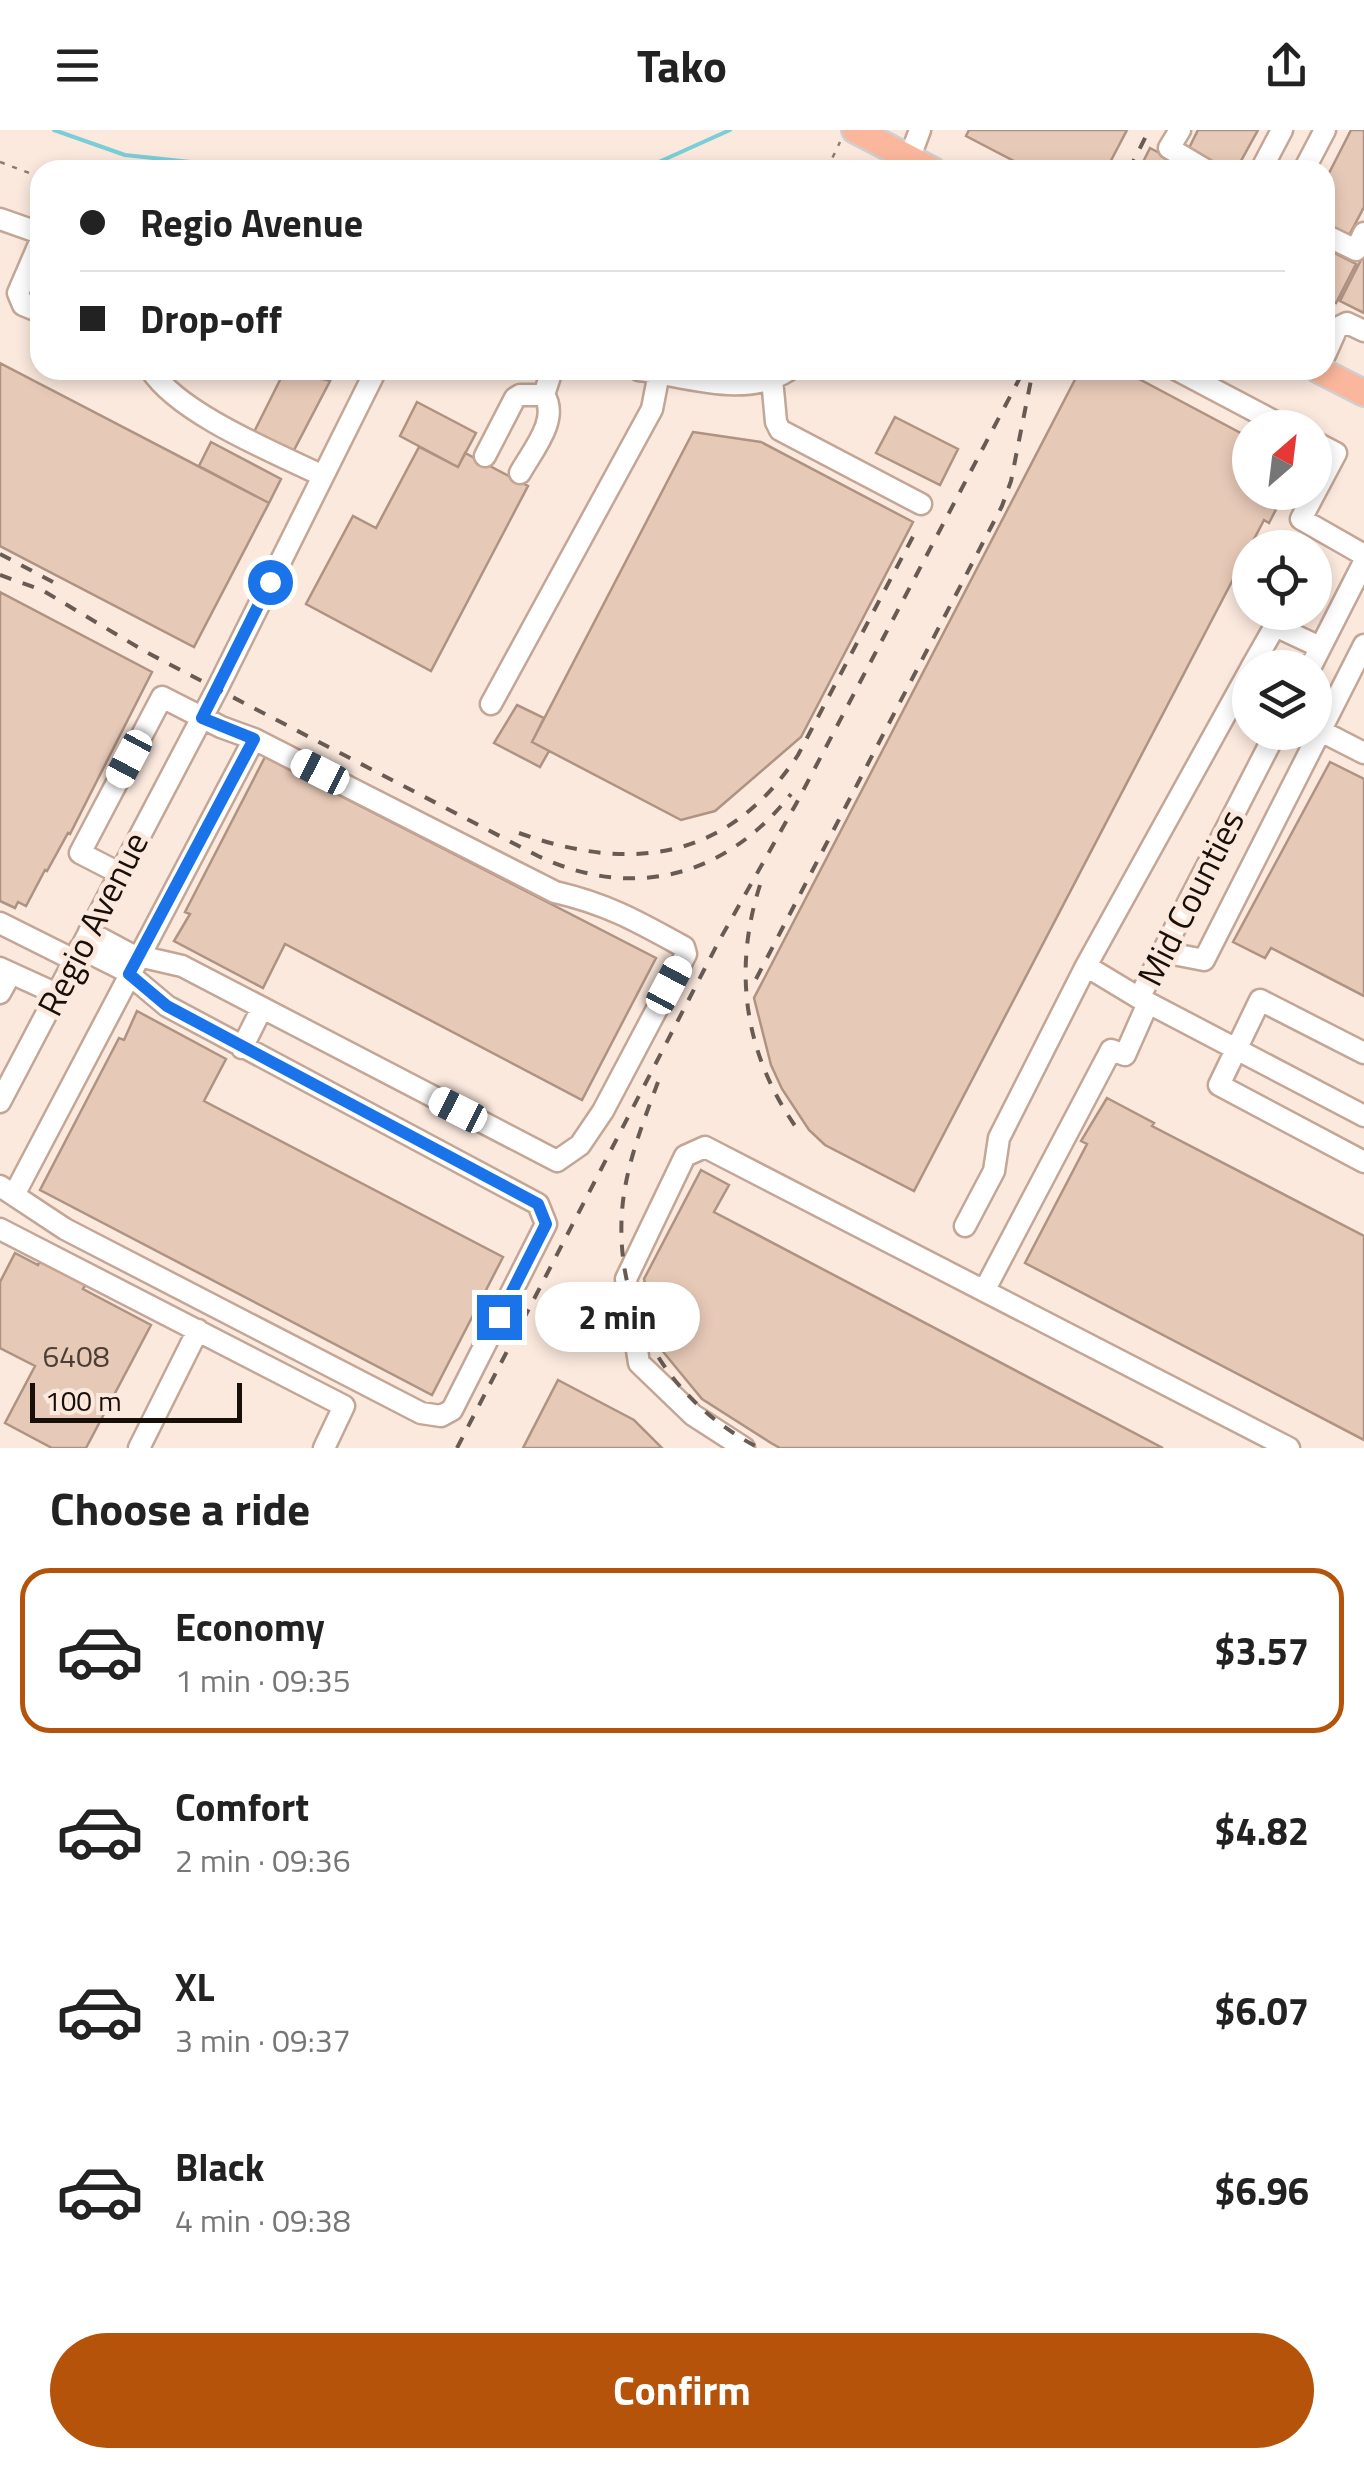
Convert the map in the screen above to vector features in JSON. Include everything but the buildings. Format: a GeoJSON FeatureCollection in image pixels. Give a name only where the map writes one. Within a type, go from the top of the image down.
{"type":"FeatureCollection","features":[{"type":"Feature","properties":{"kind":"main road"},"geometry":{"type":"LineString","coordinates":[[855,130],[906,160]]}},
{"type":"Feature","properties":{"kind":"main road"},"geometry":{"type":"LineString","coordinates":[[1335,379],[1364,394]]}},
{"type":"Feature","properties":{"kind":"street"},"geometry":{"type":"LineString","coordinates":[[917,160],[920,130]]}},
{"type":"Feature","properties":{"kind":"street"},"geometry":{"type":"LineString","coordinates":[[1180,130],[1170,148],[1190,160]]}},
{"type":"Feature","properties":{"kind":"street"},"geometry":{"type":"LineString","coordinates":[[1266,160],[1282,130]]}},
{"type":"Feature","properties":{"kind":"street"},"geometry":{"type":"LineString","coordinates":[[1309,160],[1325,130]]}},
{"type":"Feature","properties":{"kind":"street"},"geometry":{"type":"LineString","coordinates":[[0,219],[30,230]]}},
{"type":"Feature","properties":{"kind":"street"},"geometry":{"type":"LineString","coordinates":[[1335,240],[1356,250],[1364,233]]}},
{"type":"Feature","properties":{"kind":"street"},"geometry":{"type":"LineString","coordinates":[[30,265],[18,292],[23,305],[30,308]]}},
{"type":"Feature","properties":{"kind":"street"},"geometry":{"type":"LineString","coordinates":[[1335,332],[1347,323],[1364,332]]}},
{"type":"Feature","properties":{"kind":"street"},"geometry":{"type":"LineString","coordinates":[[158,380],[203,416],[323,476]]}},
{"type":"Feature","properties":{"kind":"street","name":"Regio Avenue"},"geometry":{"type":"LineString","coordinates":[[0,1102],[202,718],[371,380]]}},
{"type":"Feature","properties":{"kind":"street"},"geometry":{"type":"LineString","coordinates":[[520,474],[550,416],[544,395],[549,380]]}},
{"type":"Feature","properties":{"kind":"street"},"geometry":{"type":"LineString","coordinates":[[491,704],[652,409],[647,380]]}},
{"type":"Feature","properties":{"kind":"street"},"geometry":{"type":"LineString","coordinates":[[707,380],[734,384],[752,380]]}},
{"type":"Feature","properties":{"kind":"street"},"geometry":{"type":"LineString","coordinates":[[780,380],[776,422],[780,430],[921,504]]}},
{"type":"Feature","properties":{"kind":"street"},"geometry":{"type":"LineString","coordinates":[[1196,380],[1253,410]]}},
{"type":"Feature","properties":{"kind":"street"},"geometry":{"type":"LineString","coordinates":[[485,456],[515,398],[544,395]]}},
{"type":"Feature","properties":{"kind":"street"},"geometry":{"type":"LineString","coordinates":[[1307,510],[1302,519],[1364,554]]}},
{"type":"Feature","properties":{"kind":"street"},"geometry":{"type":"LineString","coordinates":[[1318,650],[1364,562]]}},
{"type":"Feature","properties":{"kind":"street"},"geometry":{"type":"LineString","coordinates":[[1261,650],[1274,626],[1320,646]]}},
{"type":"Feature","properties":{"kind":"street"},"geometry":{"type":"LineString","coordinates":[[1332,705],[1364,645]]}},
{"type":"Feature","properties":{"kind":"street"},"geometry":{"type":"LineString","coordinates":[[0,923],[134,965],[182,966],[557,1162],[580,1145],[602,1111],[686,954],[684,947],[616,910],[555,892],[254,739],[162,697],[80,853],[119,874]]}},
{"type":"Feature","properties":{"kind":"street"},"geometry":{"type":"LineString","coordinates":[[964,1226],[994,1171],[999,1138],[1086,966],[1232,703]]}},
{"type":"Feature","properties":{"kind":"street"},"geometry":{"type":"LineString","coordinates":[[1332,737],[1364,753]]}},
{"type":"Feature","properties":{"kind":"street"},"geometry":{"type":"LineString","coordinates":[[134,965],[160,1002],[538,1204],[544,1212],[546,1224],[452,1410],[441,1416],[420,1413],[65,1228],[7,1190],[134,965],[254,739]]}},
{"type":"Feature","properties":{"kind":"street","name":"Mid Counties"},"geometry":{"type":"LineString","coordinates":[[1267,750],[1164,952],[1144,1001],[1364,1116]]}},
{"type":"Feature","properties":{"kind":"street"},"geometry":{"type":"LineString","coordinates":[[1164,952],[1204,960],[1309,750]]}},
{"type":"Feature","properties":{"kind":"street"},"geometry":{"type":"LineString","coordinates":[[984,1291],[1110,1050],[1126,1055],[1144,1001],[1086,966]]}},
{"type":"Feature","properties":{"kind":"street"},"geometry":{"type":"LineString","coordinates":[[0,993],[5,970],[57,994]]}},
{"type":"Feature","properties":{"kind":"street"},"geometry":{"type":"LineString","coordinates":[[1364,1053],[1260,1000],[1220,1085],[1364,1162]]}},
{"type":"Feature","properties":{"kind":"street"},"geometry":{"type":"LineString","coordinates":[[242,1048],[262,1008]]}},
{"type":"Feature","properties":{"kind":"street"},"geometry":{"type":"LineString","coordinates":[[744,1448],[693,1415],[639,1364],[626,1279],[685,1156],[705,1147],[1289,1448]]}},
{"type":"Feature","properties":{"kind":"street"},"geometry":{"type":"LineString","coordinates":[[0,1228],[344,1406],[324,1448]]}},
{"type":"Feature","properties":{"kind":"street"},"geometry":{"type":"LineString","coordinates":[[139,1448],[198,1330]]}},
{"type":"Feature","properties":{"kind":"path"},"geometry":{"type":"LineString","coordinates":[[831,160],[846,130]]}},
{"type":"Feature","properties":{"kind":"path"},"geometry":{"type":"LineString","coordinates":[[0,162],[30,173]]}},
{"type":"Feature","properties":{"kind":"waterway"},"geometry":{"type":"LineString","coordinates":[[54,130],[125,155],[172,160]]}},
{"type":"Feature","properties":{"kind":"waterway"},"geometry":{"type":"LineString","coordinates":[[663,160],[730,130]]}},
{"type":"Feature","properties":{"kind":"railway"},"geometry":{"type":"LineString","coordinates":[[1134,160],[1149,130]]}},
{"type":"Feature","properties":{"kind":"railway"},"geometry":{"type":"LineString","coordinates":[[457,1448],[719,941],[796,804],[1019,380]]}},
{"type":"Feature","properties":{"kind":"railway"},"geometry":{"type":"LineString","coordinates":[[756,979],[1002,506],[1011,481],[1031,380]]}},
{"type":"Feature","properties":{"kind":"railway"},"geometry":{"type":"LineString","coordinates":[[519,833],[600,853],[638,854],[674,849],[708,837],[741,818],[771,790],[798,755],[918,527]]}},
{"type":"Feature","properties":{"kind":"railway"},"geometry":{"type":"LineString","coordinates":[[0,554],[53,582]]}},
{"type":"Feature","properties":{"kind":"railway"},"geometry":{"type":"LineString","coordinates":[[0,575],[42,590],[146,652],[538,856],[573,870],[608,877],[643,878],[676,873],[737,845],[791,794]]}},
{"type":"Feature","properties":{"kind":"railway"},"geometry":{"type":"LineString","coordinates":[[760,885],[747,950],[749,1012],[766,1073],[798,1130]]}},
{"type":"Feature","properties":{"kind":"railway"},"geometry":{"type":"LineString","coordinates":[[658,1082],[625,1186],[622,1240],[626,1277],[636,1313],[672,1376],[697,1404],[759,1448]]}},
{"type":"Feature","properties":{"kind":"route"},"geometry":{"type":"LineString","coordinates":[[270,582],[202,718],[254,739],[129,974],[167,1006],[538,1204],[546,1224],[499,1317]]}}]}
